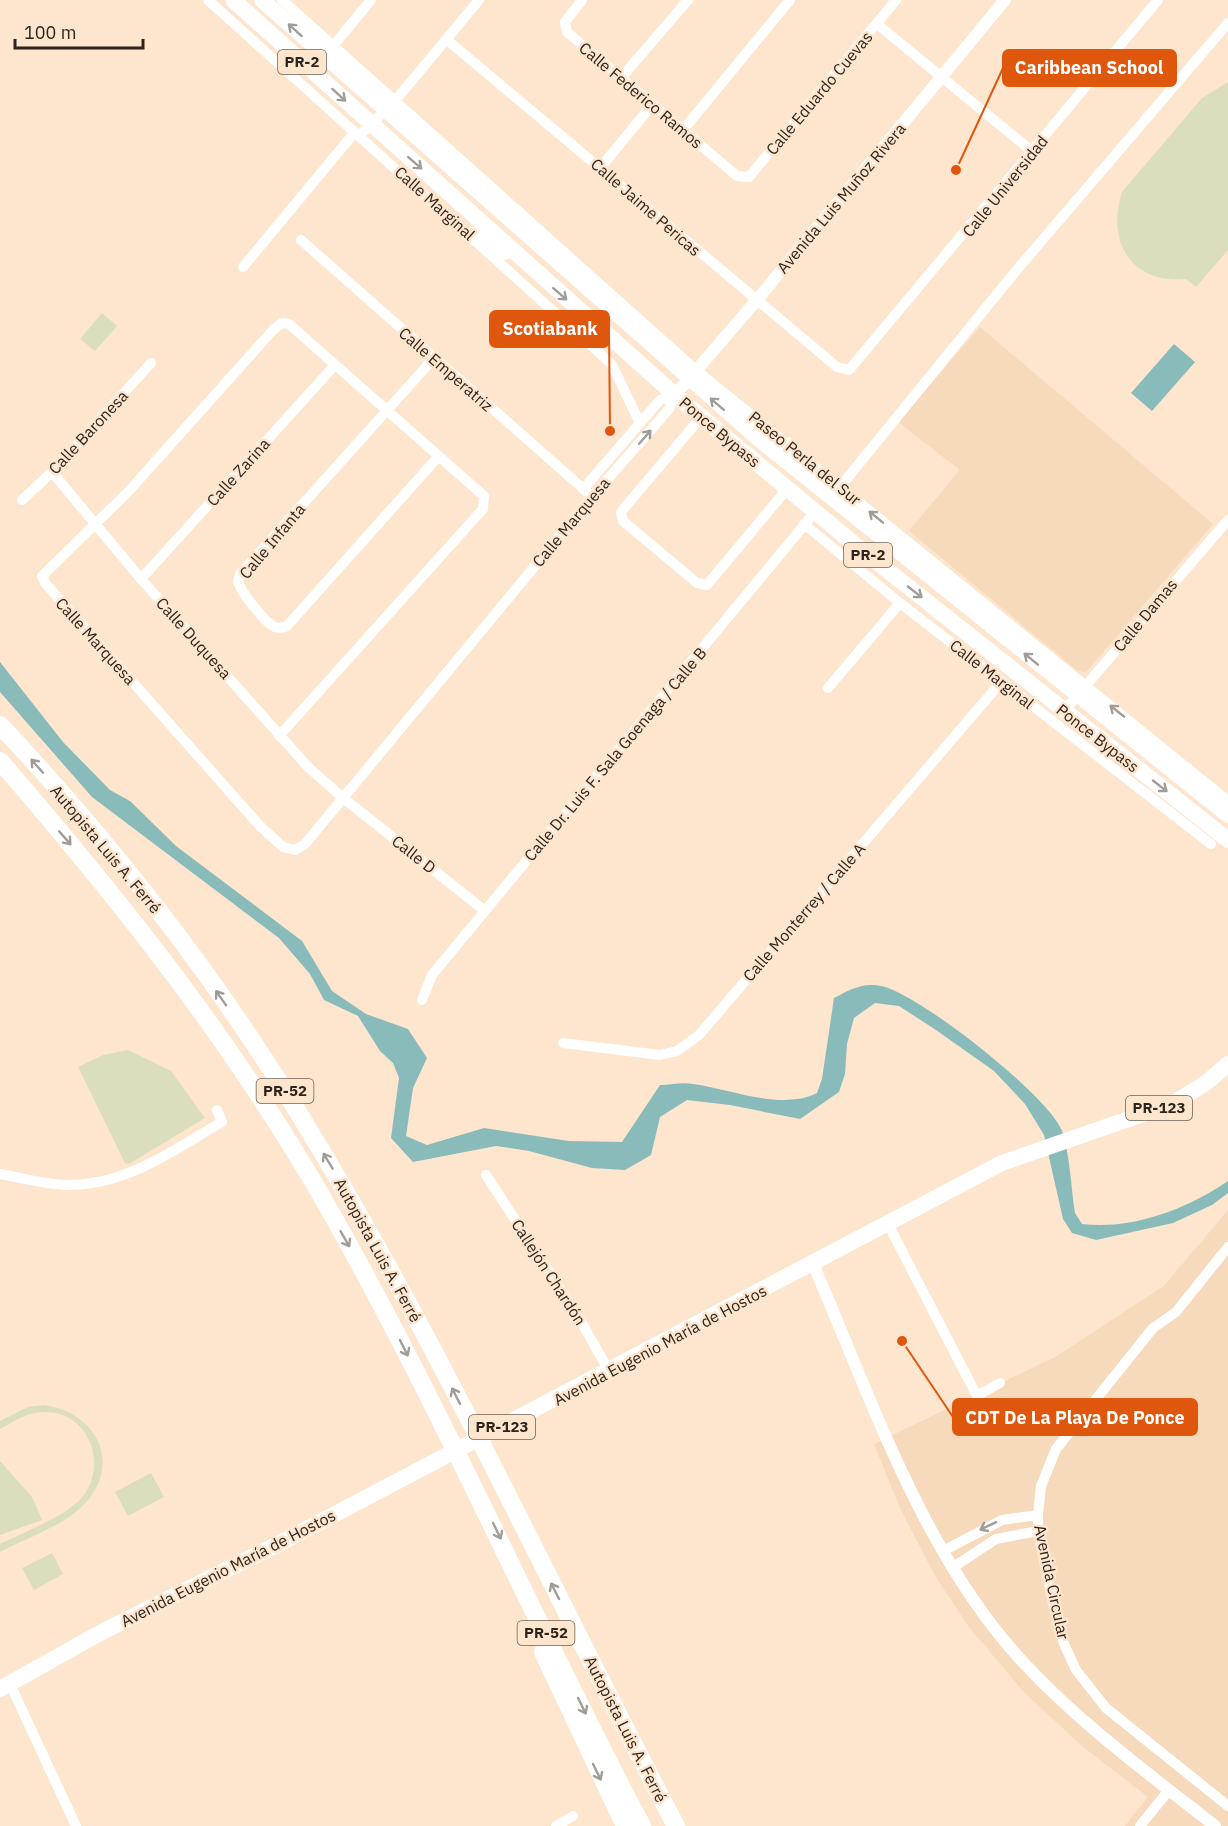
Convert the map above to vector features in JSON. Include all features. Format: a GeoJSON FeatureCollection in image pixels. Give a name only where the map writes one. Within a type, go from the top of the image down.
{"type":"FeatureCollection","features":[{"type":"Feature","properties":{"kind":"highway","name":"Autopista Luis A. Ferré"},"geometry":{"type":"LineString","coordinates":[[0,725],[156,908],[290,1098],[399,1285],[676,1826]]}},
{"type":"Feature","properties":{"kind":"highway","name":"Autopista Luis A. Ferré"},"geometry":{"type":"LineString","coordinates":[[0,761],[139,927],[269,1110],[377,1296],[471,1478],[642,1826]]}},
{"type":"Feature","properties":{"kind":"highway"},"geometry":{"type":"LineString","coordinates":[[522,1582],[522,1606],[567,1708],[624,1826]]}},
{"type":"Feature","properties":{"kind":"main road","name":"Ponce Bypass"},"geometry":{"type":"LineString","coordinates":[[233,0],[362,131],[534,271],[787,489],[810,518],[1064,711],[1223,841]]}},
{"type":"Feature","properties":{"kind":"main road","name":"Ponce Bypass"},"geometry":{"type":"LineString","coordinates":[[262,0],[390,106],[808,480],[1081,691],[1228,815]]}},
{"type":"Feature","properties":{"kind":"main road"},"geometry":{"type":"LineString","coordinates":[[471,236],[497,247],[534,271]]}},
{"type":"Feature","properties":{"kind":"main road"},"geometry":{"type":"LineString","coordinates":[[788,445],[808,480]]}},
{"type":"Feature","properties":{"kind":"main road","name":"Avenida Eugenio María de Hostos"},"geometry":{"type":"LineString","coordinates":[[5,1686],[100,1633],[282,1542],[1002,1163],[1081,1133],[1172,1104],[1206,1083],[1228,1064]]}},
{"type":"Feature","properties":{"kind":"street","name":"Calle Marginal"},"geometry":{"type":"LineString","coordinates":[[208,0],[362,131],[471,236],[605,357],[612,365],[640,423]]}},
{"type":"Feature","properties":{"kind":"street"},"geometry":{"type":"LineString","coordinates":[[282,0],[333,46],[390,106]]}},
{"type":"Feature","properties":{"kind":"street"},"geometry":{"type":"LineString","coordinates":[[333,46],[372,0]]}},
{"type":"Feature","properties":{"kind":"street"},"geometry":{"type":"LineString","coordinates":[[243,267],[362,131],[390,106],[479,0]]}},
{"type":"Feature","properties":{"kind":"street"},"geometry":{"type":"LineString","coordinates":[[621,78],[688,0]]}},
{"type":"Feature","properties":{"kind":"street"},"geometry":{"type":"LineString","coordinates":[[683,130],[790,0]]}},
{"type":"Feature","properties":{"kind":"street","name":"Calle Eduardo Cuevas"},"geometry":{"type":"LineString","coordinates":[[737,176],[749,177],[896,0]]}},
{"type":"Feature","properties":{"kind":"street","name":"Avenida Luis Muñoz Rivera"},"geometry":{"type":"LineString","coordinates":[[675,394],[756,301],[1005,0]]}},
{"type":"Feature","properties":{"kind":"street","name":"Calle Universidad"},"geometry":{"type":"LineString","coordinates":[[849,370],[1158,0]]}},
{"type":"Feature","properties":{"kind":"street","name":"Calle Federico Ramos"},"geometry":{"type":"LineString","coordinates":[[579,4],[565,21],[565,30],[737,176]]}},
{"type":"Feature","properties":{"kind":"street"},"geometry":{"type":"LineString","coordinates":[[840,487],[1015,272],[1228,23]]}},
{"type":"Feature","properties":{"kind":"street"},"geometry":{"type":"LineString","coordinates":[[877,24],[1032,152]]}},
{"type":"Feature","properties":{"kind":"street","name":"Calle Jaime Pericas"},"geometry":{"type":"LineString","coordinates":[[446,39],[601,167],[756,301],[837,367],[849,370]]}},
{"type":"Feature","properties":{"kind":"street"},"geometry":{"type":"LineString","coordinates":[[601,167],[652,105]]}},
{"type":"Feature","properties":{"kind":"street","name":"Calle Emperatriz"},"geometry":{"type":"LineString","coordinates":[[301,240],[587,493]]}},
{"type":"Feature","properties":{"kind":"street","name":"Calle Marquesa"},"geometry":{"type":"LineString","coordinates":[[279,736],[483,509],[484,496],[289,324],[282,323],[95,526],[42,576],[45,583],[259,825],[283,847],[295,850],[305,844],[587,493],[611,455],[660,400],[675,394]]}},
{"type":"Feature","properties":{"kind":"street","name":"Calle Infanta"},"geometry":{"type":"LineString","coordinates":[[434,358],[240,574],[238,582],[241,590],[272,626],[281,628],[287,626],[438,457]]}},
{"type":"Feature","properties":{"kind":"street","name":"Calle Baronesa"},"geometry":{"type":"LineString","coordinates":[[22,500],[52,472],[151,363]]}},
{"type":"Feature","properties":{"kind":"street","name":"Calle Zarina"},"geometry":{"type":"LineString","coordinates":[[141,579],[335,365]]}},
{"type":"Feature","properties":{"kind":"street","name":"Paseo Perla del Sur"},"geometry":{"type":"LineString","coordinates":[[693,375],[788,445],[840,487],[1081,691],[1228,801]]}},
{"type":"Feature","properties":{"kind":"street","name":"Calle Marquesa"},"geometry":{"type":"LineString","coordinates":[[587,493],[621,464],[669,409],[675,394]]}},
{"type":"Feature","properties":{"kind":"street"},"geometry":{"type":"LineString","coordinates":[[702,416],[621,512],[623,520],[697,583],[707,585],[787,489]]}},
{"type":"Feature","properties":{"kind":"street"},"geometry":{"type":"LineString","coordinates":[[611,455],[621,464]]}},
{"type":"Feature","properties":{"kind":"street","name":"Calle Duquesa"},"geometry":{"type":"LineString","coordinates":[[52,472],[95,526],[279,736],[342,797]]}},
{"type":"Feature","properties":{"kind":"street","name":"Calle Marginal"},"geometry":{"type":"LineString","coordinates":[[810,518],[900,603],[1002,681],[1223,841]]}},
{"type":"Feature","properties":{"kind":"street","name":"Calle Dr. Luis F. Sala Goenaga / Calle B"},"geometry":{"type":"LineString","coordinates":[[422,1000],[432,975],[810,518]]}},
{"type":"Feature","properties":{"kind":"street","name":"Calle Damas"},"geometry":{"type":"LineString","coordinates":[[1064,711],[1228,520]]}},
{"type":"Feature","properties":{"kind":"street"},"geometry":{"type":"LineString","coordinates":[[828,688],[900,603]]}},
{"type":"Feature","properties":{"kind":"street","name":"Calle Monterrey / Calle A"},"geometry":{"type":"LineString","coordinates":[[563,1044],[660,1055],[677,1051],[699,1035],[1002,681]]}},
{"type":"Feature","properties":{"kind":"street","name":"Calle D"},"geometry":{"type":"LineString","coordinates":[[342,797],[485,910]]}},
{"type":"Feature","properties":{"kind":"street"},"geometry":{"type":"LineString","coordinates":[[0,1174],[68,1185],[102,1182],[135,1173],[222,1122],[217,1110]]}},
{"type":"Feature","properties":{"kind":"street","name":"Callejón Chardón"},"geometry":{"type":"LineString","coordinates":[[486,1175],[579,1318],[609,1371]]}},
{"type":"Feature","properties":{"kind":"street"},"geometry":{"type":"LineString","coordinates":[[887,1222],[977,1396],[1000,1383]]}},
{"type":"Feature","properties":{"kind":"street","name":"Avenida Circular"},"geometry":{"type":"LineString","coordinates":[[1228,1248],[1176,1312],[1153,1328],[1056,1449],[1041,1486],[1038,1515],[1038,1531],[1054,1608],[1064,1644],[1076,1670],[1107,1708],[1228,1806]]}},
{"type":"Feature","properties":{"kind":"street"},"geometry":{"type":"LineString","coordinates":[[813,1264],[915,1499],[952,1568],[983,1613],[1021,1660],[1072,1710],[1215,1826]]}},
{"type":"Feature","properties":{"kind":"street"},"geometry":{"type":"LineString","coordinates":[[943,1551],[1002,1520],[1038,1515]]}},
{"type":"Feature","properties":{"kind":"street"},"geometry":{"type":"LineString","coordinates":[[952,1568],[996,1539],[1038,1531]]}},
{"type":"Feature","properties":{"kind":"street"},"geometry":{"type":"LineString","coordinates":[[5,1686],[76,1826]]}},
{"type":"Feature","properties":{"kind":"street"},"geometry":{"type":"LineString","coordinates":[[1140,1826],[1169,1790]]}},
{"type":"Feature","properties":{"kind":"street"},"geometry":{"type":"LineString","coordinates":[[556,1826],[573,1816]]}},
{"type":"Feature","properties":{"kind":"shaded area"},"geometry":{"type":"Polygon","coordinates":[[[980,327],[1213,524],[1086,672],[1078,671],[909,531],[960,470],[898,422],[980,327]]]}},
{"type":"Feature","properties":{"kind":"shaded area"},"geometry":{"type":"Polygon","coordinates":[[[1228,1210],[1228,1826],[1125,1826],[1148,1797],[1082,1746],[1023,1691],[969,1627],[934,1574],[900,1508],[874,1444],[1057,1356],[1164,1286],[1228,1210]]]}},
{"type":"Feature","properties":{"kind":"green space"},"geometry":{"type":"Polygon","coordinates":[[[1228,82],[1228,250],[1196,287],[1186,279],[1167,279],[1151,275],[1137,267],[1127,256],[1121,243],[1118,210],[1122,192],[1202,98],[1228,82]]]}},
{"type":"Feature","properties":{"kind":"green space"},"geometry":{"type":"Polygon","coordinates":[[[102,313],[117,326],[95,351],[80,339],[102,313]]]}},
{"type":"Feature","properties":{"kind":"green space"},"geometry":{"type":"Polygon","coordinates":[[[128,1050],[171,1071],[205,1118],[129,1164],[125,1163],[78,1067],[103,1055],[128,1050]]]}},
{"type":"Feature","properties":{"kind":"green space"},"geometry":{"type":"Polygon","coordinates":[[[44,1405],[64,1410],[80,1419],[92,1432],[100,1446],[103,1462],[100,1479],[92,1495],[69,1517],[0,1552],[0,1544],[68,1510],[84,1495],[91,1482],[94,1467],[89,1440],[82,1428],[71,1419],[58,1414],[37,1412],[0,1429],[0,1421],[28,1407],[44,1405]]]}},
{"type":"Feature","properties":{"kind":"green space"},"geometry":{"type":"Polygon","coordinates":[[[0,1461],[32,1497],[42,1520],[0,1535],[0,1461]]]}},
{"type":"Feature","properties":{"kind":"green space"},"geometry":{"type":"Polygon","coordinates":[[[151,1473],[164,1497],[128,1516],[115,1492],[151,1473]]]}},
{"type":"Feature","properties":{"kind":"green space"},"geometry":{"type":"Polygon","coordinates":[[[52,1553],[63,1574],[34,1590],[22,1568],[52,1553]]]}},
{"type":"Feature","properties":{"kind":"water"},"geometry":{"type":"Polygon","coordinates":[[[1174,344],[1195,362],[1152,411],[1131,393],[1174,344]]]}},
{"type":"Feature","properties":{"kind":"water"},"geometry":{"type":"Polygon","coordinates":[[[0,662],[63,742],[110,790],[130,801],[176,846],[302,941],[332,991],[366,1014],[408,1029],[427,1058],[413,1088],[406,1136],[427,1145],[484,1128],[569,1141],[622,1142],[660,1085],[689,1083],[756,1097],[788,1100],[803,1098],[817,1093],[822,1079],[834,998],[856,988],[874,985],[899,993],[951,1026],[1009,1072],[1052,1115],[1065,1140],[1075,1213],[1082,1224],[1121,1224],[1159,1215],[1195,1200],[1228,1181],[1228,1193],[1212,1205],[1173,1223],[1096,1240],[1072,1233],[1063,1219],[1044,1135],[1025,1104],[994,1071],[936,1030],[899,1006],[875,1003],[854,1018],[847,1044],[845,1074],[839,1092],[800,1119],[730,1105],[687,1100],[660,1117],[651,1155],[625,1170],[592,1168],[529,1151],[496,1146],[413,1162],[391,1138],[399,1078],[393,1063],[380,1051],[358,1016],[324,1000],[310,974],[279,938],[92,797],[0,692],[0,662]]]}},
{"type":"Feature","properties":{"kind":"place","name":"Caribbean School"},"geometry":{"type":"Point","coordinates":[956,170]}},
{"type":"Feature","properties":{"kind":"place","name":"Scotiabank"},"geometry":{"type":"Point","coordinates":[610,431]}},
{"type":"Feature","properties":{"kind":"place","name":"CDT De La Playa De Ponce"},"geometry":{"type":"Point","coordinates":[902,1341]}}]}
